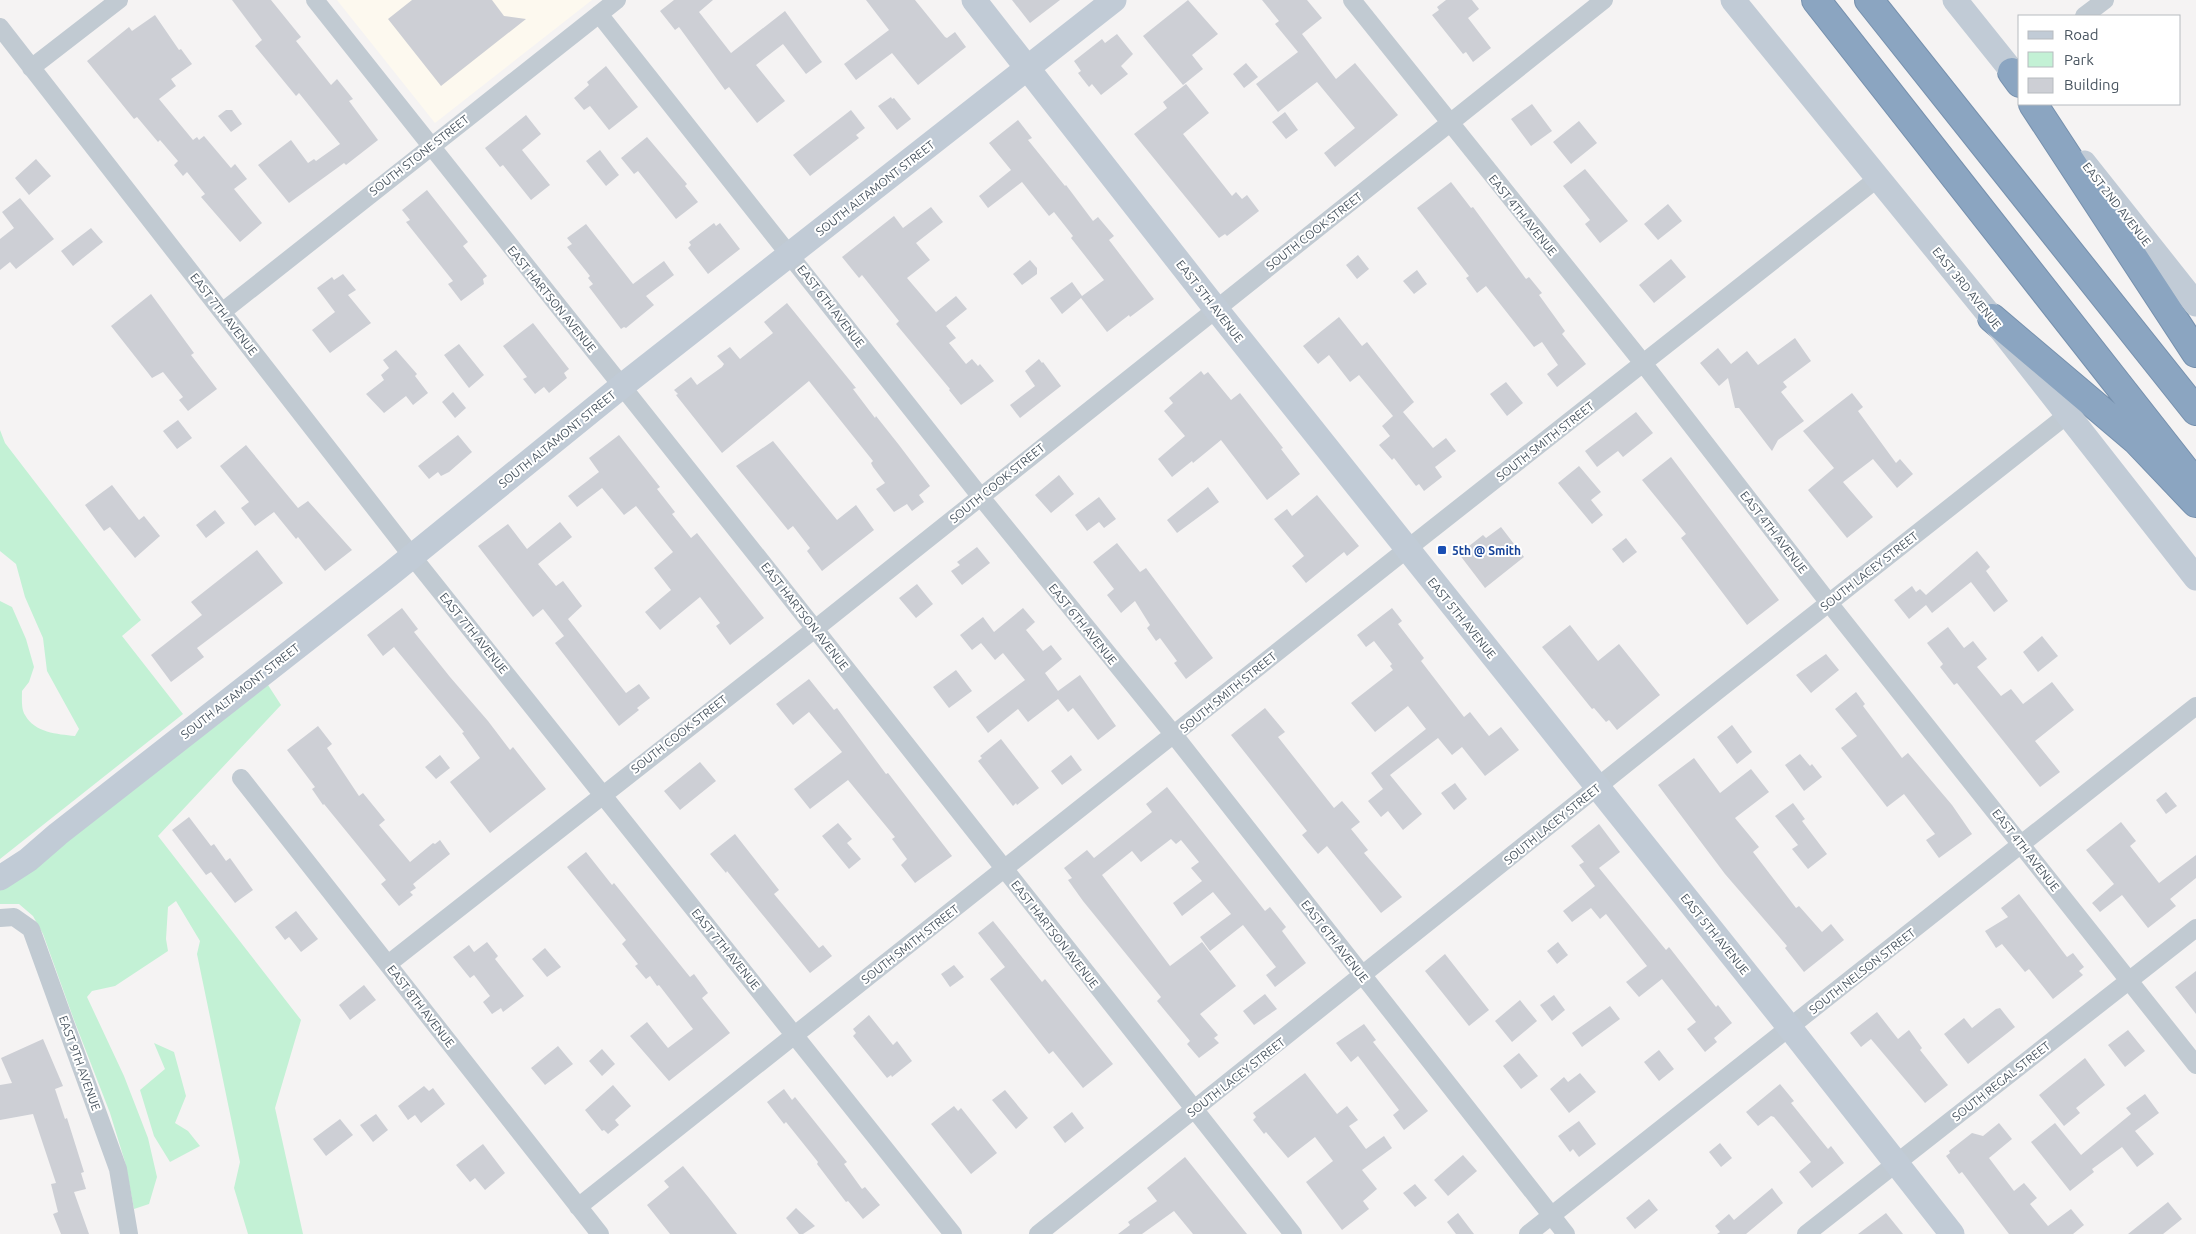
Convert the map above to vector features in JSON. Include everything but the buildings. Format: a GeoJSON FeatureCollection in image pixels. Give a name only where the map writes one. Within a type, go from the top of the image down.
{"type":"FeatureCollection","features":[{"type":"Feature","properties":{"kind":"highway"},"geometry":{"type":"LineString","coordinates":[[1816,0],[2196,484]]}},
{"type":"Feature","properties":{"kind":"highway"},"geometry":{"type":"LineString","coordinates":[[1869,0],[2196,411]]}},
{"type":"Feature","properties":{"kind":"highway"},"geometry":{"type":"LineString","coordinates":[[2034,105],[2196,353]]}},
{"type":"Feature","properties":{"kind":"highway"},"geometry":{"type":"LineString","coordinates":[[1992,318],[2136,440],[2196,503]]}},
{"type":"Feature","properties":{"kind":"street"},"geometry":{"type":"LineString","coordinates":[[31,68],[119,0]]}},
{"type":"Feature","properties":{"kind":"street","name":"EAST HARTSON AVENUE"},"geometry":{"type":"LineString","coordinates":[[315,0],[1293,1234]]}},
{"type":"Feature","properties":{"kind":"street","name":"SOUTH STONE STREET"},"geometry":{"type":"LineString","coordinates":[[222,312],[617,0]]}},
{"type":"Feature","properties":{"kind":"street","name":"EAST 5TH AVENUE"},"geometry":{"type":"LineString","coordinates":[[974,0],[1216,309],[1952,1234]]}},
{"type":"Feature","properties":{"kind":"street","name":"SOUTH ALTAMONT STREET"},"geometry":{"type":"LineString","coordinates":[[0,878],[28,860],[66,828],[412,556],[622,386],[1114,0]]}},
{"type":"Feature","properties":{"kind":"street","name":"EAST 4TH AVENUE"},"geometry":{"type":"LineString","coordinates":[[1352,0],[1643,364],[2196,1065]]}},
{"type":"Feature","properties":{"kind":"street","name":"SOUTH COOK STREET"},"geometry":{"type":"LineString","coordinates":[[388,964],[815,629],[1604,0]]}},
{"type":"Feature","properties":{"kind":"street","name":"EAST 3RD AVENUE"},"geometry":{"type":"LineString","coordinates":[[1733,0],[1992,318],[2196,578]]}},
{"type":"Feature","properties":{"kind":"street"},"geometry":{"type":"LineString","coordinates":[[1955,0],[2018,76]]}},
{"type":"Feature","properties":{"kind":"street"},"geometry":{"type":"LineString","coordinates":[[2085,15],[2106,0]]}},
{"type":"Feature","properties":{"kind":"street","name":"EAST 6TH AVENUE"},"geometry":{"type":"LineString","coordinates":[[599,14],[980,496],[1174,736],[1566,1234]]}},
{"type":"Feature","properties":{"kind":"street","name":"EAST 7TH AVENUE"},"geometry":{"type":"LineString","coordinates":[[0,27],[412,556],[953,1234]]}},
{"type":"Feature","properties":{"kind":"street","name":"EAST 2ND AVENUE"},"geometry":{"type":"LineString","coordinates":[[2039,105],[2196,304]]}},
{"type":"Feature","properties":{"kind":"street","name":"SOUTH SMITH STREET"},"geometry":{"type":"LineString","coordinates":[[578,1207],[1878,178]]}},
{"type":"Feature","properties":{"kind":"street","name":"SOUTH LACEY STREET"},"geometry":{"type":"LineString","coordinates":[[1038,1234],[1829,602],[2067,415]]}},
{"type":"Feature","properties":{"kind":"street","name":"SOUTH NELSON STREET"},"geometry":{"type":"LineString","coordinates":[[1528,1234],[2196,706]]}},
{"type":"Feature","properties":{"kind":"street","name":"EAST 8TH AVENUE"},"geometry":{"type":"LineString","coordinates":[[241,778],[600,1234]]}},
{"type":"Feature","properties":{"kind":"street","name":"EAST 9TH AVENUE"},"geometry":{"type":"LineString","coordinates":[[0,918],[14,916],[31,928],[118,1168],[130,1234]]}},
{"type":"Feature","properties":{"kind":"street","name":"SOUTH REGAL STREET"},"geometry":{"type":"LineString","coordinates":[[1806,1234],[2196,928]]}},
{"type":"Feature","properties":{"kind":"shaded area"},"geometry":{"type":"Polygon","coordinates":[[[337,0],[592,0],[435,123],[337,0]]]}},
{"type":"Feature","properties":{"kind":"green space"},"geometry":{"type":"Polygon","coordinates":[[[0,430],[5,443],[141,620],[122,636],[183,714],[0,859],[0,601],[12,607],[26,639],[34,667],[29,682],[22,691],[22,707],[25,715],[34,726],[47,732],[75,736],[79,729],[47,671],[43,638],[25,597],[16,564],[0,551],[0,430]]]}},
{"type":"Feature","properties":{"kind":"green space"},"geometry":{"type":"Polygon","coordinates":[[[268,685],[281,705],[158,836],[301,1020],[275,1108],[303,1234],[248,1234],[234,1188],[240,1162],[197,954],[200,941],[176,901],[168,907],[166,939],[168,951],[115,986],[92,991],[87,997],[124,1076],[148,1138],[157,1177],[149,1204],[134,1209],[125,1162],[110,1113],[43,934],[33,916],[19,904],[0,904],[0,888],[268,685]]]}},
{"type":"Feature","properties":{"kind":"green space"},"geometry":{"type":"Polygon","coordinates":[[[154,1043],[174,1052],[186,1096],[175,1123],[188,1131],[200,1146],[170,1162],[154,1136],[140,1090],[165,1069],[154,1043]]]}},
{"type":"Feature","properties":{"kind":"place","name":"5th @ Smith"},"geometry":{"type":"Point","coordinates":[1442,550]}}]}
